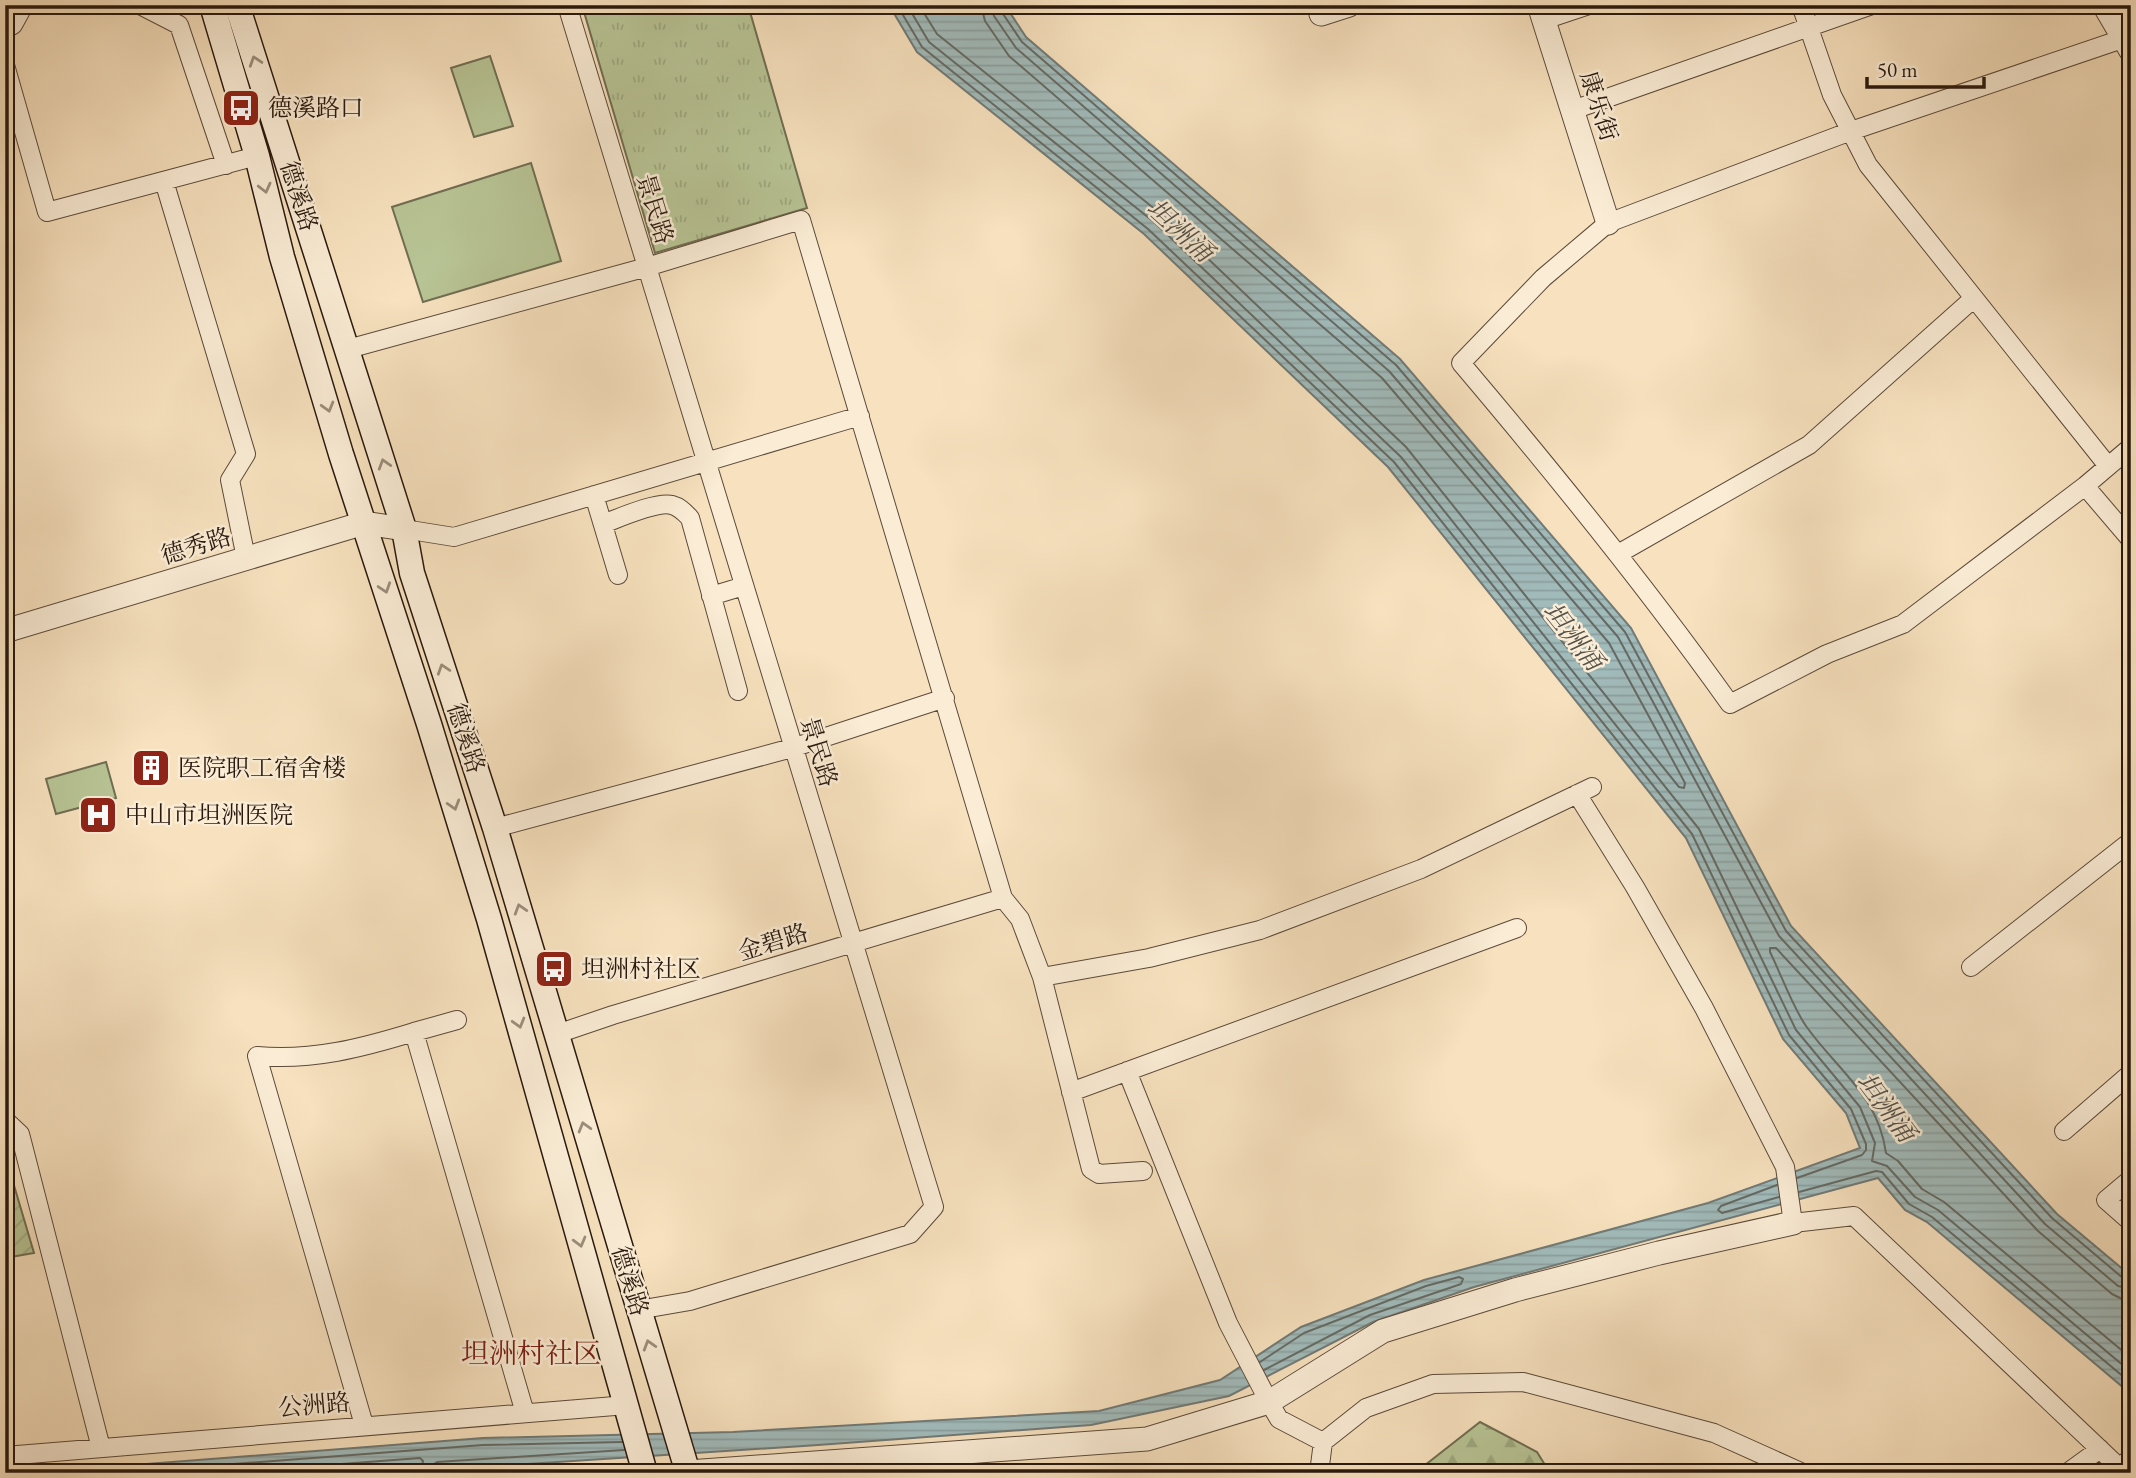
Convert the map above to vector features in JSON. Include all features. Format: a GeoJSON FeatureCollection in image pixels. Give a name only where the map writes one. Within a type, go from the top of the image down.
{"type":"FeatureCollection","features":[{"type":"Feature","properties":{"kind":"main road","name":"德溪路"},"geometry":{"type":"LineString","coordinates":[[225,7],[282,257],[341,454],[489,919],[643,1469]]}},
{"type":"Feature","properties":{"kind":"main road","name":"德溪路"},"geometry":{"type":"LineString","coordinates":[[225,7],[348,349],[404,529],[412,573],[495,828],[687,1469]]}},
{"type":"Feature","properties":{"kind":"street"},"geometry":{"type":"LineString","coordinates":[[5,29],[13,25],[24,5]]}},
{"type":"Feature","properties":{"kind":"street"},"geometry":{"type":"LineString","coordinates":[[140,5],[179,25],[226,165]]}},
{"type":"Feature","properties":{"kind":"street","name":"景民路"},"geometry":{"type":"LineString","coordinates":[[567,5],[934,1207],[910,1234],[690,1301],[638,1310]]}},
{"type":"Feature","properties":{"kind":"street"},"geometry":{"type":"LineString","coordinates":[[1318,10],[1349,5]]}},
{"type":"Feature","properties":{"kind":"street"},"geometry":{"type":"LineString","coordinates":[[1542,13],[1589,5]]}},
{"type":"Feature","properties":{"kind":"street"},"geometry":{"type":"LineString","coordinates":[[1801,5],[1832,95],[1868,165],[2108,466]]}},
{"type":"Feature","properties":{"kind":"street"},"geometry":{"type":"LineString","coordinates":[[1573,110],[1872,5]]}},
{"type":"Feature","properties":{"kind":"street"},"geometry":{"type":"LineString","coordinates":[[2104,5],[2129,36]]}},
{"type":"Feature","properties":{"kind":"street"},"geometry":{"type":"LineString","coordinates":[[2123,5],[2129,36]]}},
{"type":"Feature","properties":{"kind":"street","name":"康乐街"},"geometry":{"type":"LineString","coordinates":[[1542,13],[1608,223]]}},
{"type":"Feature","properties":{"kind":"street"},"geometry":{"type":"LineString","coordinates":[[2129,36],[1851,131],[1608,223],[1543,278],[1461,363],[1576,499],[1684,639],[1730,704],[1827,654],[1903,624],[2130,449]]}},
{"type":"Feature","properties":{"kind":"street"},"geometry":{"type":"LineString","coordinates":[[5,65],[47,212],[257,156]]}},
{"type":"Feature","properties":{"kind":"street"},"geometry":{"type":"LineString","coordinates":[[164,181],[246,454],[230,480],[246,558]]}},
{"type":"Feature","properties":{"kind":"street"},"geometry":{"type":"LineString","coordinates":[[348,349],[647,267],[801,220],[1003,898],[1020,919],[1042,977],[1091,1169],[1099,1174],[1143,1171]]}},
{"type":"Feature","properties":{"kind":"street"},"geometry":{"type":"LineString","coordinates":[[1618,554],[1809,445],[1974,298]]}},
{"type":"Feature","properties":{"kind":"street"},"geometry":{"type":"LineString","coordinates":[[404,529],[454,537],[860,416]]}},
{"type":"Feature","properties":{"kind":"street"},"geometry":{"type":"LineString","coordinates":[[2085,486],[2131,540]]}},
{"type":"Feature","properties":{"kind":"street"},"geometry":{"type":"LineString","coordinates":[[594,495],[618,575]]}},
{"type":"Feature","properties":{"kind":"street"},"geometry":{"type":"LineString","coordinates":[[603,524],[663,504],[674,505],[690,518],[738,691]]}},
{"type":"Feature","properties":{"kind":"street","name":"德秀路"},"geometry":{"type":"LineString","coordinates":[[5,631],[364,523],[404,529]]}},
{"type":"Feature","properties":{"kind":"street"},"geometry":{"type":"LineString","coordinates":[[711,596],[744,586]]}},
{"type":"Feature","properties":{"kind":"street"},"geometry":{"type":"LineString","coordinates":[[495,828],[792,748],[945,698]]}},
{"type":"Feature","properties":{"kind":"street"},"geometry":{"type":"LineString","coordinates":[[1042,977],[1149,958],[1260,930],[1421,869],[1585,790],[1635,887],[1704,1008],[1785,1167],[1793,1223]]}},
{"type":"Feature","properties":{"kind":"street"},"geometry":{"type":"LineString","coordinates":[[1971,967],[2131,841]]}},
{"type":"Feature","properties":{"kind":"street","name":"金碧路"},"geometry":{"type":"LineString","coordinates":[[557,1034],[1003,898]]}},
{"type":"Feature","properties":{"kind":"street"},"geometry":{"type":"LineString","coordinates":[[1071,1092],[1517,928]]}},
{"type":"Feature","properties":{"kind":"street"},"geometry":{"type":"LineString","coordinates":[[364,1425],[257,1056],[306,1056],[345,1052],[457,1020]]}},
{"type":"Feature","properties":{"kind":"street"},"geometry":{"type":"LineString","coordinates":[[414,1032],[525,1413]]}},
{"type":"Feature","properties":{"kind":"street"},"geometry":{"type":"LineString","coordinates":[[1127,1071],[1228,1323],[1269,1402],[1279,1419],[1324,1442]]}},
{"type":"Feature","properties":{"kind":"street"},"geometry":{"type":"LineString","coordinates":[[2064,1131],[2127,1083]]}},
{"type":"Feature","properties":{"kind":"street"},"geometry":{"type":"LineString","coordinates":[[5,1119],[20,1134],[101,1448]]}},
{"type":"Feature","properties":{"kind":"street"},"geometry":{"type":"LineString","coordinates":[[2131,1179],[2106,1200],[2131,1222]]}},
{"type":"Feature","properties":{"kind":"street"},"geometry":{"type":"LineString","coordinates":[[687,1469],[1147,1438],[1269,1402],[1383,1331],[1515,1290],[1659,1253],[1793,1223],[1854,1216],[2100,1448],[2126,1467]]}},
{"type":"Feature","properties":{"kind":"street"},"geometry":{"type":"LineString","coordinates":[[1319,1473],[1324,1442],[1366,1408],[1433,1384],[1523,1382],[1714,1433],[1803,1473]]}},
{"type":"Feature","properties":{"kind":"street","name":"公洲路"},"geometry":{"type":"LineString","coordinates":[[5,1456],[525,1413],[628,1411]]}},
{"type":"Feature","properties":{"kind":"street"},"geometry":{"type":"LineString","coordinates":[[2067,1473],[2100,1448]]}},
{"type":"Feature","properties":{"kind":"green space"},"geometry":{"type":"Polygon","coordinates":[[[582,5],[748,5],[807,208],[655,253],[582,5]]]}},
{"type":"Feature","properties":{"kind":"green space"},"geometry":{"type":"Polygon","coordinates":[[[490,56],[513,126],[474,137],[451,68],[490,56]]]}},
{"type":"Feature","properties":{"kind":"green space"},"geometry":{"type":"Polygon","coordinates":[[[531,163],[561,261],[423,302],[392,207],[531,163]]]}},
{"type":"Feature","properties":{"kind":"green space"},"geometry":{"type":"Polygon","coordinates":[[[106,762],[116,798],[56,814],[46,779],[106,762]]]}},
{"type":"Feature","properties":{"kind":"green space"},"geometry":{"type":"Polygon","coordinates":[[[5,1155],[34,1253],[5,1258],[5,1155]]]}},
{"type":"Feature","properties":{"kind":"green space"},"geometry":{"type":"Polygon","coordinates":[[[1480,1422],[1537,1452],[1550,1473],[1415,1473],[1480,1422]]]}},
{"type":"Feature","properties":{"kind":"water","name":"坦洲涌"},"geometry":{"type":"Polygon","coordinates":[[[889,5],[1005,5],[1026,37],[1400,359],[1631,628],[1791,926],[2057,1214],[2131,1276],[2131,1394],[1927,1222],[1905,1210],[1878,1178],[1474,1287],[1373,1322],[1229,1396],[1091,1425],[387,1473],[30,1473],[483,1438],[733,1432],[1099,1411],[1220,1380],[1301,1327],[1424,1280],[1708,1203],[1860,1148],[1846,1113],[1783,1039],[1686,838],[1388,467],[1144,234],[917,52],[889,5]]]}},
{"type":"Feature","properties":{"kind":"place","name":"德溪路口"},"geometry":{"type":"Point","coordinates":[241,108]}},
{"type":"Feature","properties":{"kind":"place","name":"医院职工宿舍楼"},"geometry":{"type":"Point","coordinates":[151,768]}},
{"type":"Feature","properties":{"kind":"place","name":"中山市坦洲医院"},"geometry":{"type":"Point","coordinates":[98,815]}},
{"type":"Feature","properties":{"kind":"place","name":"坦洲村社区"},"geometry":{"type":"Point","coordinates":[554,969]}},
{"type":"Feature","properties":{"kind":"district","name":"坦洲村社区"},"geometry":{"type":"Point","coordinates":[531,1353]}}]}
